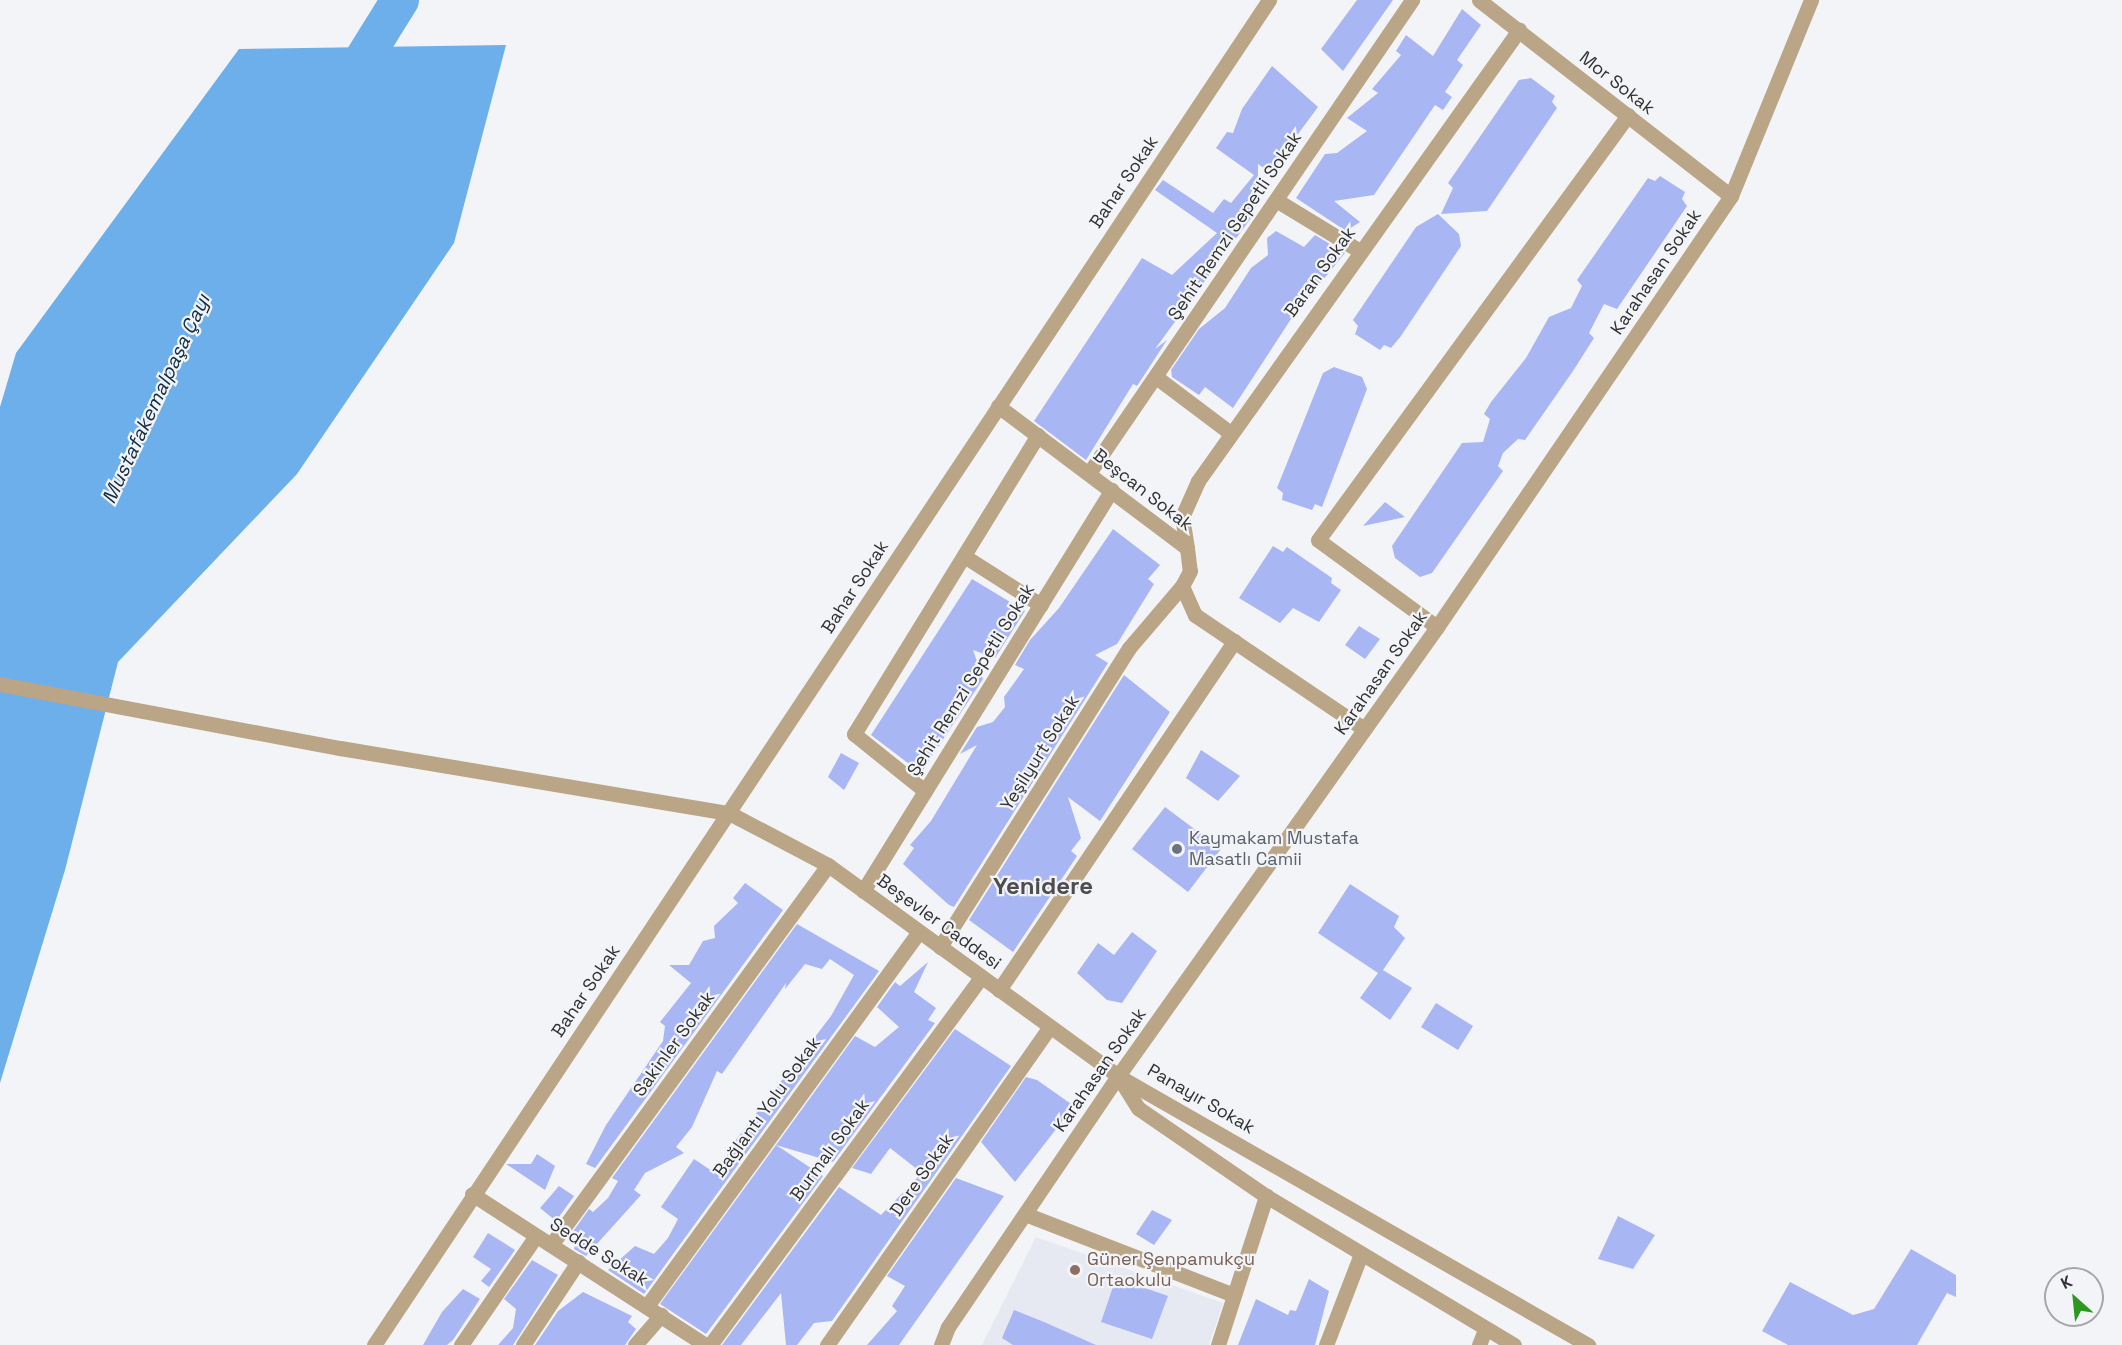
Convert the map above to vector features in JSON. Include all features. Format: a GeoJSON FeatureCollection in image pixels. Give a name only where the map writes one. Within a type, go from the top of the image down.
{"type":"FeatureCollection","features":[{"type":"Feature","properties":{"kind":"street","name":"Bahar Sokak"},"geometry":{"type":"LineString","coordinates":[[374,1345],[472,1194],[729,813],[1269,0]]}},
{"type":"Feature","properties":{"kind":"street","name":"Şehit Remzi Sepetli Sokak"},"geometry":{"type":"LineString","coordinates":[[1089,473],[1412,0]]}},
{"type":"Feature","properties":{"kind":"street","name":"Mor Sokak"},"geometry":{"type":"LineString","coordinates":[[1479,0],[1731,196]]}},
{"type":"Feature","properties":{"kind":"street","name":"Karahasan Sokak"},"geometry":{"type":"LineString","coordinates":[[941,1345],[948,1327],[1118,1076],[1437,627],[1731,196],[1811,0]]}},
{"type":"Feature","properties":{"kind":"street","name":"Baran Sokak"},"geometry":{"type":"LineString","coordinates":[[1187,548],[1182,517],[1198,481],[1229,432],[1519,30]]}},
{"type":"Feature","properties":{"kind":"street"},"geometry":{"type":"LineString","coordinates":[[1437,627],[1318,540],[1628,116]]}},
{"type":"Feature","properties":{"kind":"street"},"geometry":{"type":"LineString","coordinates":[[1276,200],[1360,251]]}},
{"type":"Feature","properties":{"kind":"street"},"geometry":{"type":"LineString","coordinates":[[1155,377],[1229,432]]}},
{"type":"Feature","properties":{"kind":"street","name":"Beşcan Sokak"},"geometry":{"type":"LineString","coordinates":[[998,406],[1187,548],[1190,571],[1182,586]]}},
{"type":"Feature","properties":{"kind":"street"},"geometry":{"type":"LineString","coordinates":[[925,791],[854,734],[1038,435]]}},
{"type":"Feature","properties":{"kind":"street","name":"Şehit Remzi Sepetli Sokak"},"geometry":{"type":"LineString","coordinates":[[863,891],[1112,490]]}},
{"type":"Feature","properties":{"kind":"street"},"geometry":{"type":"LineString","coordinates":[[964,556],[1041,605]]}},
{"type":"Feature","properties":{"kind":"street"},"geometry":{"type":"LineString","coordinates":[[1182,586],[1195,615],[1364,729]]}},
{"type":"Feature","properties":{"kind":"street","name":"Yeşilyurt Sokak"},"geometry":{"type":"LineString","coordinates":[[940,947],[1130,648],[1182,586]]}},
{"type":"Feature","properties":{"kind":"street"},"geometry":{"type":"LineString","coordinates":[[999,990],[1234,641]]}},
{"type":"Feature","properties":{"kind":"street","name":"Beşevler Caddesi"},"geometry":{"type":"LineString","coordinates":[[0,684],[340,748],[729,813],[828,865],[1118,1076]]}},
{"type":"Feature","properties":{"kind":"street","name":"Sakinler Sokak"},"geometry":{"type":"LineString","coordinates":[[551,1245],[828,865]]}},
{"type":"Feature","properties":{"kind":"street","name":"Bağlantı Yolu Sokak"},"geometry":{"type":"LineString","coordinates":[[647,1306],[919,932]]}},
{"type":"Feature","properties":{"kind":"street","name":"Burmalı Sokak"},"geometry":{"type":"LineString","coordinates":[[711,1345],[981,977]]}},
{"type":"Feature","properties":{"kind":"street","name":"Dere Sokak"},"geometry":{"type":"LineString","coordinates":[[826,1345],[1049,1028]]}},
{"type":"Feature","properties":{"kind":"street","name":"Panayır Sokak"},"geometry":{"type":"LineString","coordinates":[[1118,1076],[1138,1108],[1266,1196],[1514,1345]]}},
{"type":"Feature","properties":{"kind":"street","name":"Panayır Sokak"},"geometry":{"type":"LineString","coordinates":[[1118,1076],[1588,1345]]}},
{"type":"Feature","properties":{"kind":"street","name":"Sedde Sokak"},"geometry":{"type":"LineString","coordinates":[[472,1194],[705,1345]]}},
{"type":"Feature","properties":{"kind":"street"},"geometry":{"type":"LineString","coordinates":[[1218,1345],[1266,1196]]}},
{"type":"Feature","properties":{"kind":"street"},"geometry":{"type":"LineString","coordinates":[[1025,1214],[1234,1295]]}},
{"type":"Feature","properties":{"kind":"street"},"geometry":{"type":"LineString","coordinates":[[461,1345],[536,1236]]}},
{"type":"Feature","properties":{"kind":"street"},"geometry":{"type":"LineString","coordinates":[[1326,1345],[1360,1254]]}},
{"type":"Feature","properties":{"kind":"street"},"geometry":{"type":"LineString","coordinates":[[523,1345],[578,1262]]}},
{"type":"Feature","properties":{"kind":"street"},"geometry":{"type":"LineString","coordinates":[[635,1345],[661,1315]]}},
{"type":"Feature","properties":{"kind":"street"},"geometry":{"type":"LineString","coordinates":[[1479,1345],[1485,1329]]}},
{"type":"Feature","properties":{"kind":"shaded area","name":"Güner Şenpamukçu Ortaokulu"},"geometry":{"type":"Polygon","coordinates":[[[1036,1237],[1223,1303],[1209,1345],[982,1345],[1036,1237]]]}},
{"type":"Feature","properties":{"kind":"water"},"geometry":{"type":"Polygon","coordinates":[[[506,45],[454,243],[297,474],[118,662],[65,870],[0,1083],[0,407],[16,353],[239,49],[506,45]]]}},
{"type":"Feature","properties":{"kind":"building"},"geometry":{"type":"Polygon","coordinates":[[[1357,0],[1393,0],[1343,71],[1321,49],[1357,0]]]}},
{"type":"Feature","properties":{"kind":"building"},"geometry":{"type":"Polygon","coordinates":[[[1462,9],[1481,25],[1457,60],[1463,65],[1445,92],[1452,97],[1443,110],[1435,105],[1374,195],[1334,201],[1360,222],[1346,231],[1296,198],[1325,154],[1337,153],[1367,131],[1347,118],[1378,93],[1372,89],[1401,55],[1396,51],[1406,35],[1433,56],[1462,9]]]}},
{"type":"Feature","properties":{"kind":"building"},"geometry":{"type":"Polygon","coordinates":[[[1272,66],[1318,107],[1298,134],[1287,134],[1291,143],[1268,171],[1258,164],[1258,200],[1251,218],[1155,349],[1167,340],[1137,386],[1133,384],[1086,460],[1034,421],[1142,258],[1172,275],[1217,233],[1155,190],[1163,180],[1213,213],[1224,199],[1231,203],[1254,175],[1216,148],[1227,132],[1233,133],[1242,109],[1272,66]]]}},
{"type":"Feature","properties":{"kind":"building"},"geometry":{"type":"Polygon","coordinates":[[[1531,78],[1555,96],[1552,102],[1557,108],[1487,211],[1441,214],[1453,188],[1448,183],[1519,80],[1531,78]]]}},
{"type":"Feature","properties":{"kind":"building"},"geometry":{"type":"Polygon","coordinates":[[[1660,176],[1685,192],[1682,199],[1687,206],[1617,309],[1604,304],[1589,333],[1594,338],[1573,371],[1525,440],[1518,439],[1503,453],[1498,466],[1503,471],[1432,573],[1420,577],[1395,558],[1392,546],[1462,443],[1483,442],[1490,419],[1484,414],[1491,402],[1526,358],[1549,317],[1571,308],[1582,286],[1577,280],[1648,178],[1655,181],[1660,176]]]}},
{"type":"Feature","properties":{"kind":"building"},"geometry":{"type":"Polygon","coordinates":[[[1438,214],[1459,234],[1461,246],[1401,336],[1391,348],[1384,345],[1380,350],[1355,334],[1358,326],[1353,320],[1416,227],[1438,214]]]}},
{"type":"Feature","properties":{"kind":"building"},"geometry":{"type":"Polygon","coordinates":[[[1276,231],[1304,247],[1315,235],[1345,253],[1291,319],[1233,408],[1205,387],[1199,395],[1172,377],[1171,370],[1199,329],[1225,308],[1251,268],[1268,255],[1267,238],[1276,231]]]}},
{"type":"Feature","properties":{"kind":"building"},"geometry":{"type":"Polygon","coordinates":[[[1334,367],[1362,377],[1367,389],[1322,507],[1315,504],[1312,510],[1282,500],[1283,493],[1277,488],[1323,373],[1334,367]]]}},
{"type":"Feature","properties":{"kind":"building"},"geometry":{"type":"Polygon","coordinates":[[[1385,502],[1405,517],[1363,526],[1385,502]]]}},
{"type":"Feature","properties":{"kind":"building"},"geometry":{"type":"Polygon","coordinates":[[[1113,529],[1160,565],[1148,579],[1154,584],[1117,644],[1095,655],[1108,663],[954,907],[949,905],[903,864],[914,848],[910,845],[931,821],[977,745],[960,754],[977,727],[993,722],[1005,707],[1004,697],[1024,669],[1015,665],[1030,640],[1059,608],[1113,529]]]}},
{"type":"Feature","properties":{"kind":"building"},"geometry":{"type":"Polygon","coordinates":[[[1273,546],[1283,552],[1287,547],[1332,578],[1331,583],[1341,590],[1319,622],[1293,608],[1280,623],[1239,598],[1273,546]]]}},
{"type":"Feature","properties":{"kind":"building"},"geometry":{"type":"Polygon","coordinates":[[[972,579],[1025,611],[995,658],[973,650],[983,679],[921,773],[871,735],[972,579]]]}},
{"type":"Feature","properties":{"kind":"building"},"geometry":{"type":"Polygon","coordinates":[[[1359,626],[1380,639],[1365,659],[1345,645],[1359,626]]]}},
{"type":"Feature","properties":{"kind":"building"},"geometry":{"type":"Polygon","coordinates":[[[1124,675],[1170,712],[1100,821],[1068,797],[1081,838],[1071,851],[1077,856],[1013,952],[969,920],[1124,675]]]}},
{"type":"Feature","properties":{"kind":"building"},"geometry":{"type":"Polygon","coordinates":[[[1201,750],[1240,776],[1218,801],[1186,778],[1201,750]]]}},
{"type":"Feature","properties":{"kind":"building"},"geometry":{"type":"Polygon","coordinates":[[[841,753],[859,763],[844,790],[828,777],[841,753]]]}},
{"type":"Feature","properties":{"kind":"building","name":"Kaymakam Mustafa Masatlı Camii"},"geometry":{"type":"Polygon","coordinates":[[[1165,807],[1221,849],[1188,892],[1132,849],[1165,807]]]}},
{"type":"Feature","properties":{"kind":"building"},"geometry":{"type":"Polygon","coordinates":[[[745,883],[783,910],[595,1168],[586,1164],[606,1125],[663,1041],[665,1026],[660,1022],[691,983],[669,965],[689,965],[703,941],[715,938],[714,926],[738,903],[733,898],[745,883]]]}},
{"type":"Feature","properties":{"kind":"building"},"geometry":{"type":"Polygon","coordinates":[[[1350,884],[1399,916],[1394,927],[1405,938],[1383,970],[1412,988],[1390,1020],[1360,998],[1378,973],[1318,933],[1350,884]]]}},
{"type":"Feature","properties":{"kind":"building"},"geometry":{"type":"Polygon","coordinates":[[[797,924],[879,971],[644,1294],[608,1270],[635,1246],[654,1254],[668,1238],[678,1219],[661,1207],[694,1159],[718,1175],[732,1145],[831,1016],[854,975],[830,959],[822,969],[805,964],[785,989],[786,983],[722,1074],[717,1071],[692,1127],[676,1147],[684,1153],[645,1173],[634,1190],[641,1195],[586,1256],[574,1249],[577,1238],[572,1233],[589,1209],[593,1212],[608,1198],[618,1181],[612,1178],[797,924]]]}},
{"type":"Feature","properties":{"kind":"building"},"geometry":{"type":"Polygon","coordinates":[[[1132,932],[1157,951],[1122,1003],[1107,1000],[1077,973],[1098,943],[1114,955],[1132,932]]]}},
{"type":"Feature","properties":{"kind":"building"},"geometry":{"type":"Polygon","coordinates":[[[928,962],[914,992],[936,1008],[928,1020],[935,1023],[833,1162],[776,1145],[855,1036],[875,1047],[899,1027],[877,1007],[895,982],[900,986],[928,962]]]}},
{"type":"Feature","properties":{"kind":"building"},"geometry":{"type":"Polygon","coordinates":[[[1436,1003],[1473,1026],[1458,1050],[1421,1027],[1436,1003]]]}},
{"type":"Feature","properties":{"kind":"building"},"geometry":{"type":"Polygon","coordinates":[[[955,1029],[1011,1066],[832,1321],[814,1323],[797,1345],[786,1345],[781,1293],[741,1345],[722,1345],[839,1187],[881,1215],[922,1173],[890,1148],[871,1174],[852,1168],[955,1029]]]}},
{"type":"Feature","properties":{"kind":"building"},"geometry":{"type":"Polygon","coordinates":[[[1026,1077],[1037,1080],[1074,1106],[1015,1182],[981,1142],[1026,1077]]]}},
{"type":"Feature","properties":{"kind":"building"},"geometry":{"type":"Polygon","coordinates":[[[776,1145],[823,1176],[706,1334],[660,1304],[776,1145]]]}},
{"type":"Feature","properties":{"kind":"building"},"geometry":{"type":"Polygon","coordinates":[[[537,1154],[555,1166],[545,1190],[506,1164],[531,1164],[537,1154]]]}},
{"type":"Feature","properties":{"kind":"building"},"geometry":{"type":"Polygon","coordinates":[[[956,1178],[1004,1196],[899,1345],[867,1345],[897,1311],[892,1306],[905,1286],[887,1276],[956,1178]]]}},
{"type":"Feature","properties":{"kind":"building"},"geometry":{"type":"Polygon","coordinates":[[[559,1186],[574,1196],[556,1221],[540,1208],[559,1186]]]}},
{"type":"Feature","properties":{"kind":"building"},"geometry":{"type":"Polygon","coordinates":[[[1152,1210],[1172,1220],[1154,1245],[1136,1234],[1152,1210]]]}},
{"type":"Feature","properties":{"kind":"building"},"geometry":{"type":"Polygon","coordinates":[[[1618,1216],[1655,1235],[1633,1269],[1598,1259],[1618,1216]]]}},
{"type":"Feature","properties":{"kind":"building"},"geometry":{"type":"Polygon","coordinates":[[[488,1233],[515,1250],[489,1287],[481,1281],[491,1269],[473,1257],[488,1233]]]}},
{"type":"Feature","properties":{"kind":"building"},"geometry":{"type":"Polygon","coordinates":[[[1911,1249],[1956,1275],[1956,1297],[1947,1293],[1917,1345],[1788,1345],[1762,1331],[1790,1282],[1853,1315],[1874,1309],[1911,1249]]]}},
{"type":"Feature","properties":{"kind":"building"},"geometry":{"type":"Polygon","coordinates":[[[532,1260],[558,1275],[513,1345],[498,1345],[513,1328],[516,1309],[504,1299],[532,1260]]]}},
{"type":"Feature","properties":{"kind":"building"},"geometry":{"type":"Polygon","coordinates":[[[1116,1278],[1168,1296],[1152,1339],[1101,1322],[1116,1278]]]}},
{"type":"Feature","properties":{"kind":"building"},"geometry":{"type":"Polygon","coordinates":[[[1309,1279],[1329,1291],[1315,1345],[1238,1345],[1256,1299],[1288,1315],[1290,1310],[1296,1311],[1309,1279]]]}},
{"type":"Feature","properties":{"kind":"building"},"geometry":{"type":"Polygon","coordinates":[[[463,1289],[480,1299],[453,1340],[447,1345],[423,1345],[442,1312],[463,1289]]]}},
{"type":"Feature","properties":{"kind":"building"},"geometry":{"type":"Polygon","coordinates":[[[583,1292],[632,1316],[628,1322],[636,1329],[625,1345],[535,1345],[558,1311],[583,1292]]]}},
{"type":"Feature","properties":{"kind":"building"},"geometry":{"type":"Polygon","coordinates":[[[1014,1310],[1096,1345],[1013,1345],[1002,1338],[1014,1310]]]}},
{"type":"Feature","properties":{"kind":"waterway","name":"Mustafakemalpaşa Çayı"},"geometry":{"type":"LineString","coordinates":[[344,90],[400,0]]}},
{"type":"Feature","properties":{"kind":"place","name":"Kaymakam Mustafa Masatlı Camii"},"geometry":{"type":"Point","coordinates":[1177,849]}},
{"type":"Feature","properties":{"kind":"place","name":"Güner Şenpamukçu Ortaokulu"},"geometry":{"type":"Point","coordinates":[1075,1270]}},
{"type":"Feature","properties":{"kind":"district","name":"Yenidere"},"geometry":{"type":"Point","coordinates":[1043,886]}}]}
